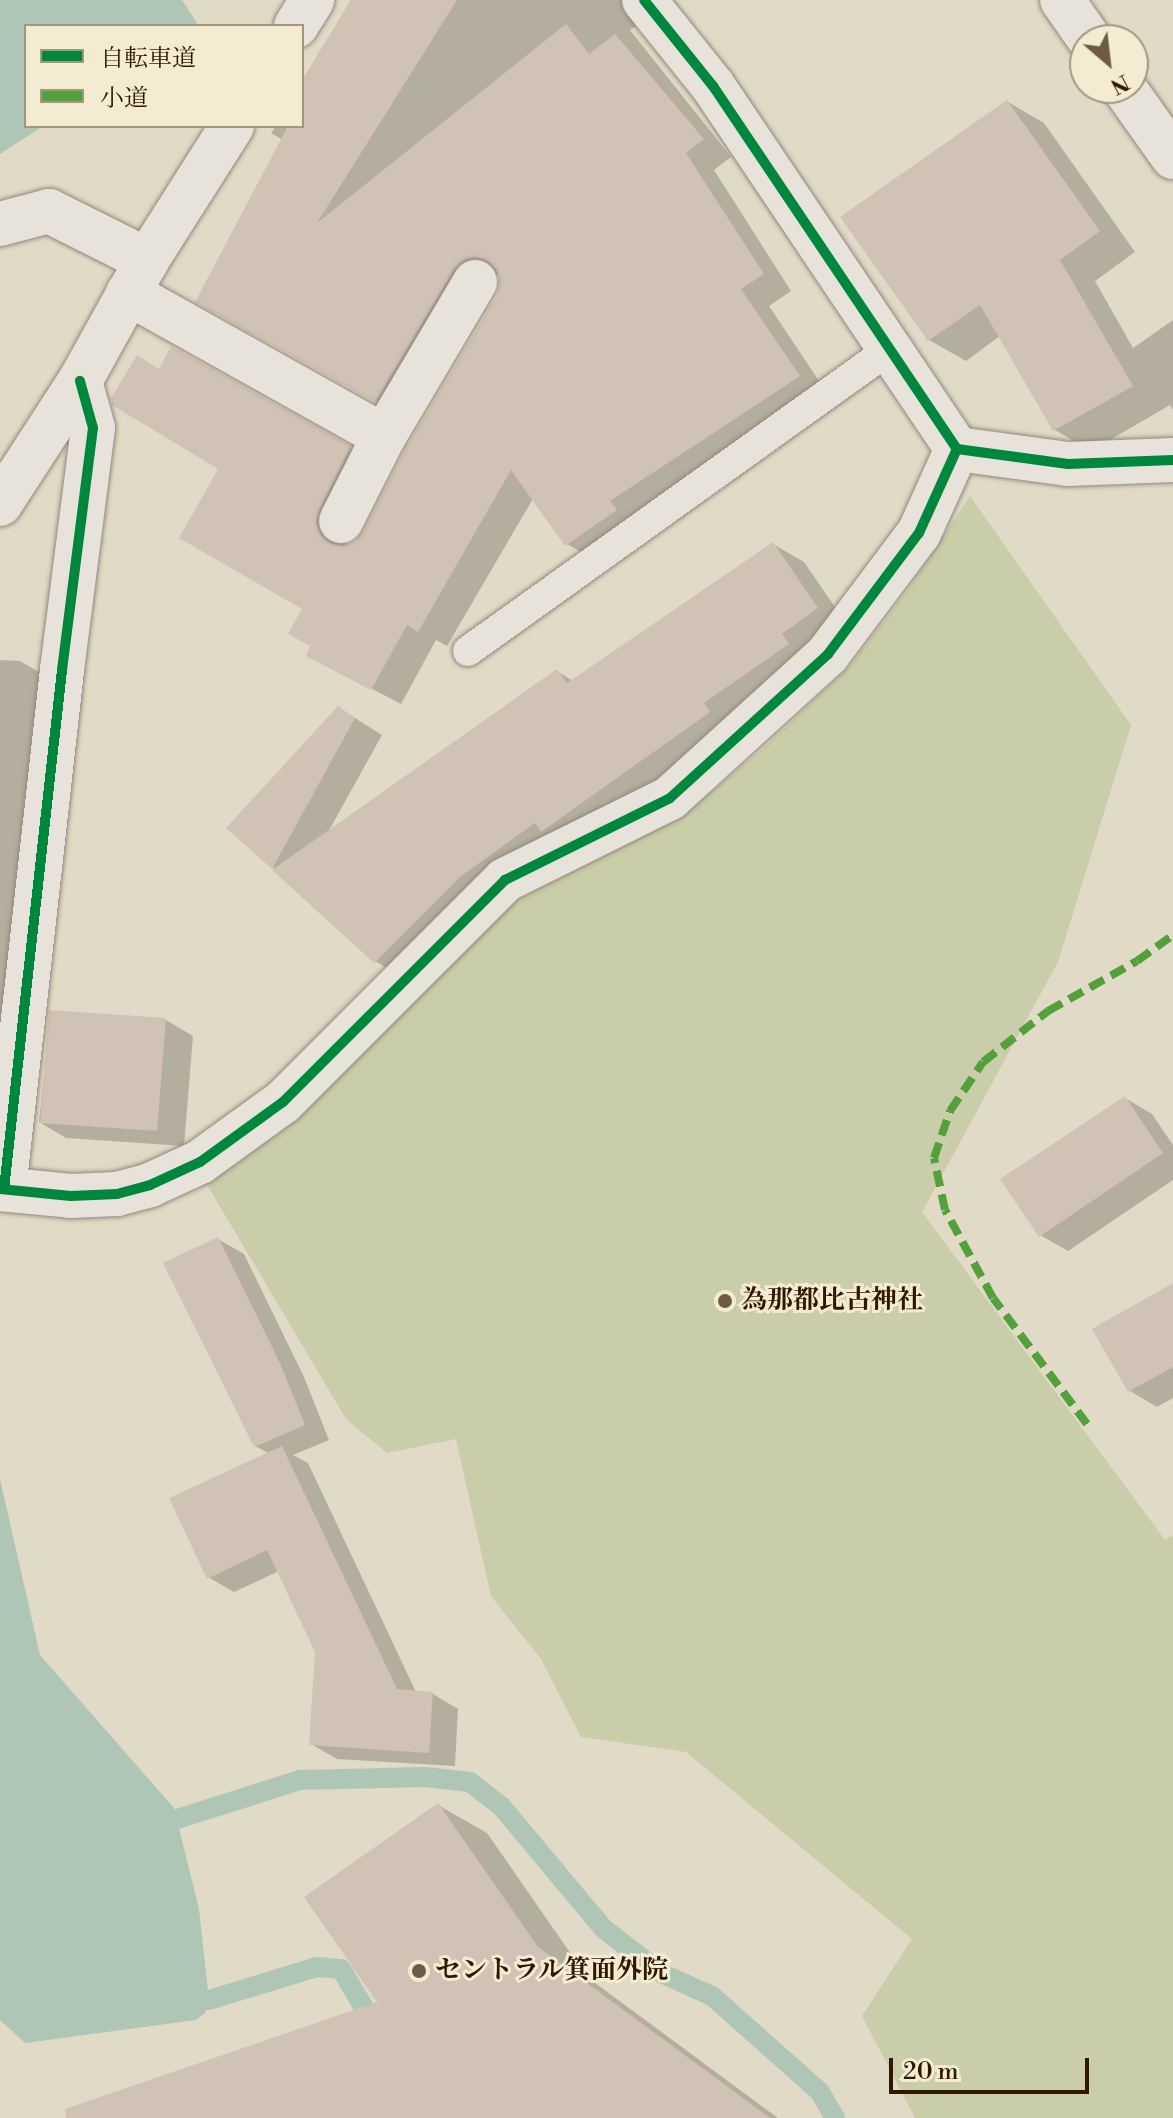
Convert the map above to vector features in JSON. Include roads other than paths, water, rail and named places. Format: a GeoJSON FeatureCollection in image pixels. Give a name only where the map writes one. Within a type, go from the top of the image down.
{"type":"FeatureCollection","features":[{"type":"Feature","properties":{"kind":"street"},"geometry":{"type":"LineString","coordinates":[[297,24],[312,0]]}},
{"type":"Feature","properties":{"kind":"street"},"geometry":{"type":"LineString","coordinates":[[644,0],[713,86],[957,449],[1068,464],[1173,460]]}},
{"type":"Feature","properties":{"kind":"street"},"geometry":{"type":"LineString","coordinates":[[1062,0],[1079,24]]}},
{"type":"Feature","properties":{"kind":"street"},"geometry":{"type":"LineString","coordinates":[[1135,104],[1173,157]]}},
{"type":"Feature","properties":{"kind":"street"},"geometry":{"type":"LineString","coordinates":[[0,504],[80,381],[137,276],[231,128]]}},
{"type":"Feature","properties":{"kind":"street"},"geometry":{"type":"LineString","coordinates":[[0,224],[49,211],[137,276],[384,436]]}},
{"type":"Feature","properties":{"kind":"street"},"geometry":{"type":"LineString","coordinates":[[341,521],[384,436],[475,282]]}},
{"type":"Feature","properties":{"kind":"street"},"geometry":{"type":"LineString","coordinates":[[80,381],[93,428],[65,639],[2,1189],[71,1196],[117,1194],[150,1185],[200,1162],[283,1102],[505,880],[670,798],[828,654],[919,533],[957,449]]}},
{"type":"Feature","properties":{"kind":"lane"},"geometry":{"type":"LineString","coordinates":[[468,651],[890,349]]}},
{"type":"Feature","properties":{"kind":"waterway"},"geometry":{"type":"LineString","coordinates":[[177,1819],[300,1780],[425,1777],[470,1782],[501,1806],[604,1929],[661,1973],[712,1996],[820,2092],[835,2118]]}},
{"type":"Feature","properties":{"kind":"waterway"},"geometry":{"type":"LineString","coordinates":[[209,2000],[317,1967],[341,1969],[377,2030]]}},
{"type":"Feature","properties":{"kind":"place","name":"為那都比古神社"},"geometry":{"type":"Point","coordinates":[725,1301]}},
{"type":"Feature","properties":{"kind":"place","name":"セントラル箕面外院"},"geometry":{"type":"Point","coordinates":[419,1971]}}]}
